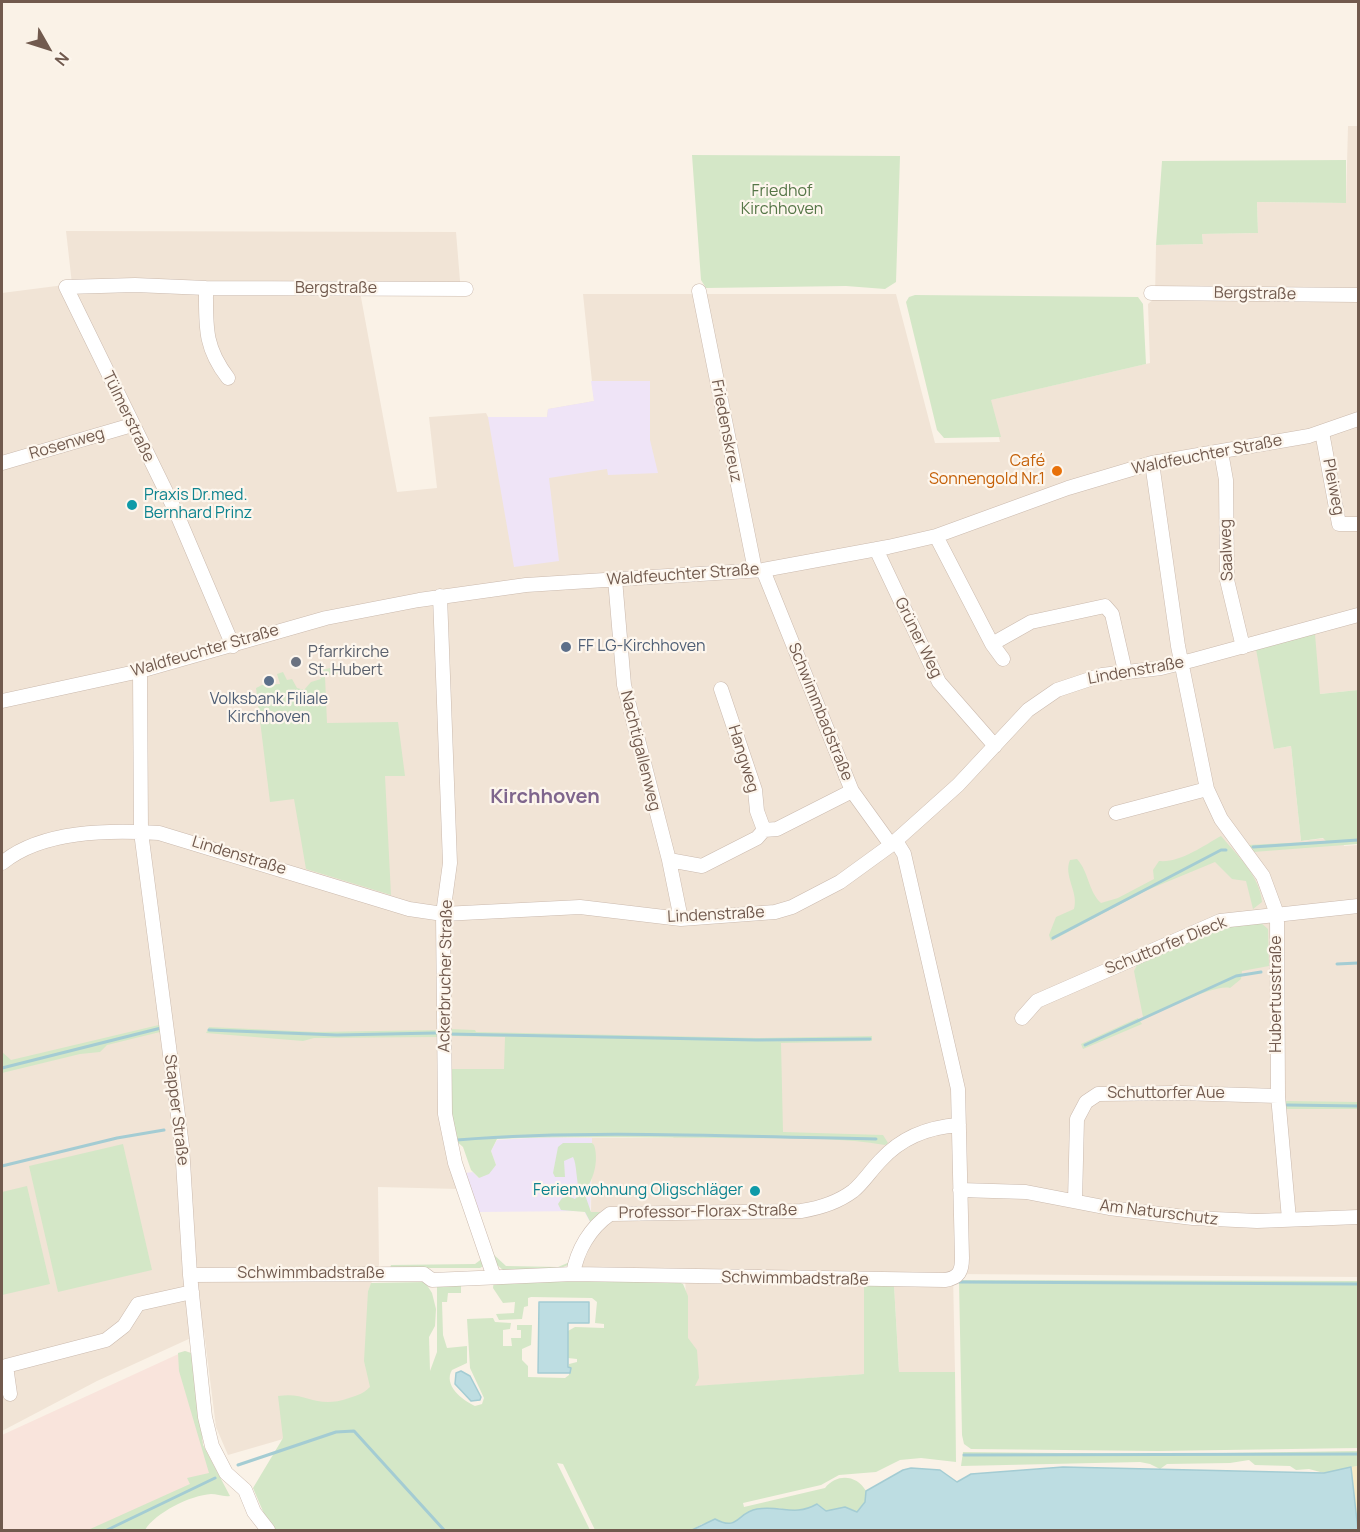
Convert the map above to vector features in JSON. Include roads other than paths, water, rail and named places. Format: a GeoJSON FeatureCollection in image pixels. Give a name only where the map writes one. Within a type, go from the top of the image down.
{"type":"FeatureCollection","features":[{"type":"Feature","properties":{"kind":"street","name":"Bergstraße"},"geometry":{"type":"LineString","coordinates":[[66,287],[135,285],[206,288],[466,289]]}},
{"type":"Feature","properties":{"kind":"street","name":"Tülmerstraße"},"geometry":{"type":"LineString","coordinates":[[66,287],[179,520],[233,646]]}},
{"type":"Feature","properties":{"kind":"street"},"geometry":{"type":"LineString","coordinates":[[206,288],[206,335],[217,363],[228,378]]}},
{"type":"Feature","properties":{"kind":"street","name":"Friedenskreuz"},"geometry":{"type":"LineString","coordinates":[[699,291],[759,570]]}},
{"type":"Feature","properties":{"kind":"street","name":"Bergstraße"},"geometry":{"type":"LineString","coordinates":[[1151,293],[1359,296]]}},
{"type":"Feature","properties":{"kind":"street","name":"Waldfeuchter Straße"},"geometry":{"type":"LineString","coordinates":[[2,701],[140,671],[326,618],[440,596],[514,586],[759,570],[876,549],[936,536],[1068,488],[1152,464],[1322,432],[1359,419]]}},
{"type":"Feature","properties":{"kind":"street","name":"Rosenweg"},"geometry":{"type":"LineString","coordinates":[[2,463],[132,425]]}},
{"type":"Feature","properties":{"kind":"street","name":"Pleiweg"},"geometry":{"type":"LineString","coordinates":[[1322,432],[1339,524],[1359,524]]}},
{"type":"Feature","properties":{"kind":"street","name":"Saalweg"},"geometry":{"type":"LineString","coordinates":[[1221,452],[1226,480],[1227,580],[1243,647]]}},
{"type":"Feature","properties":{"kind":"street","name":"Hubertusstraße"},"geometry":{"type":"LineString","coordinates":[[1152,464],[1181,662],[1207,789],[1221,819],[1263,876],[1277,914],[1278,1096],[1289,1220]]}},
{"type":"Feature","properties":{"kind":"street"},"geometry":{"type":"LineString","coordinates":[[936,536],[992,645],[1003,659]]}},
{"type":"Feature","properties":{"kind":"street","name":"Grüner Weg"},"geometry":{"type":"LineString","coordinates":[[876,549],[939,682],[995,746]]}},
{"type":"Feature","properties":{"kind":"street","name":"Schwimmbadstraße"},"geometry":{"type":"LineString","coordinates":[[190,1275],[424,1274],[432,1280],[573,1274],[770,1279],[951,1279],[958,1275],[962,1266],[958,1089],[904,854],[852,791],[759,570]]}},
{"type":"Feature","properties":{"kind":"street","name":"Nachtigallenweg"},"geometry":{"type":"LineString","coordinates":[[615,579],[624,685],[669,860],[681,919]]}},
{"type":"Feature","properties":{"kind":"street","name":"Ackerbrucher Straße"},"geometry":{"type":"LineString","coordinates":[[440,596],[450,831],[450,863],[443,914],[448,1132],[455,1163],[494,1276]]}},
{"type":"Feature","properties":{"kind":"street"},"geometry":{"type":"LineString","coordinates":[[992,645],[1031,622],[1105,606],[1112,614],[1125,671]]}},
{"type":"Feature","properties":{"kind":"street","name":"Lindenstraße"},"geometry":{"type":"LineString","coordinates":[[2,863],[9,857],[50,840],[141,832],[181,838],[409,909],[443,914],[580,907],[681,919],[753,914],[792,907],[840,882],[894,843],[958,785],[1028,710],[1051,694],[1086,679],[1181,662],[1359,615]]}},
{"type":"Feature","properties":{"kind":"street","name":"Stapper Straße"},"geometry":{"type":"LineString","coordinates":[[140,671],[141,832],[182,1146],[190,1275],[207,1428],[212,1446],[226,1473],[245,1490],[254,1512],[268,1530]]}},
{"type":"Feature","properties":{"kind":"street","name":"Hangweg"},"geometry":{"type":"LineString","coordinates":[[721,689],[755,790],[757,811],[764,830]]}},
{"type":"Feature","properties":{"kind":"street"},"geometry":{"type":"LineString","coordinates":[[1116,813],[1207,789]]}},
{"type":"Feature","properties":{"kind":"street"},"geometry":{"type":"LineString","coordinates":[[669,860],[702,866],[757,838],[764,830],[777,829],[852,791]]}},
{"type":"Feature","properties":{"kind":"street","name":"Schuttorfer Dieck"},"geometry":{"type":"LineString","coordinates":[[1022,1018],[1037,1001],[1192,932],[1232,919],[1359,906]]}},
{"type":"Feature","properties":{"kind":"street","name":"Schuttorfer Aue"},"geometry":{"type":"LineString","coordinates":[[1075,1201],[1077,1119],[1086,1102],[1098,1094],[1159,1092],[1278,1096]]}},
{"type":"Feature","properties":{"kind":"street","name":"Professor-Florax-Straße"},"geometry":{"type":"LineString","coordinates":[[573,1274],[582,1245],[595,1227],[610,1214],[815,1209],[829,1205],[853,1191],[885,1155],[904,1141],[940,1126],[959,1125]]}},
{"type":"Feature","properties":{"kind":"street","name":"Am Naturschutz"},"geometry":{"type":"LineString","coordinates":[[960,1190],[1026,1192],[1193,1218],[1289,1220],[1359,1216]]}},
{"type":"Feature","properties":{"kind":"street"},"geometry":{"type":"LineString","coordinates":[[10,1394],[6,1366],[106,1340],[124,1326],[138,1304],[192,1292]]}},
{"type":"Feature","properties":{"kind":"water"},"geometry":{"type":"Polygon","coordinates":[[[539,1302],[589,1302],[589,1323],[568,1323],[570,1373],[538,1373],[539,1302]]]}},
{"type":"Feature","properties":{"kind":"water"},"geometry":{"type":"Polygon","coordinates":[[[461,1371],[470,1376],[481,1397],[480,1400],[471,1401],[455,1384],[456,1373],[461,1371]]]}},
{"type":"Feature","properties":{"kind":"water"},"geometry":{"type":"Polygon","coordinates":[[[1063,1467],[1324,1473],[1351,1467],[1358,1530],[692,1530],[715,1519],[734,1522],[750,1511],[766,1508],[801,1510],[817,1504],[826,1511],[845,1507],[857,1512],[865,1502],[866,1491],[903,1470],[911,1468],[940,1470],[957,1482],[971,1474],[1063,1467]]]}},
{"type":"Feature","properties":{"kind":"waterway"},"geometry":{"type":"LineString","coordinates":[[1253,847],[1358,840]]}},
{"type":"Feature","properties":{"kind":"waterway"},"geometry":{"type":"LineString","coordinates":[[1053,938],[1221,850],[1226,850]]}},
{"type":"Feature","properties":{"kind":"waterway"},"geometry":{"type":"LineString","coordinates":[[1337,964],[1358,963]]}},
{"type":"Feature","properties":{"kind":"waterway"},"geometry":{"type":"LineString","coordinates":[[1085,1045],[1236,976],[1261,972]]}},
{"type":"Feature","properties":{"kind":"waterway"},"geometry":{"type":"LineString","coordinates":[[2,1068],[161,1028]]}},
{"type":"Feature","properties":{"kind":"waterway"},"geometry":{"type":"LineString","coordinates":[[209,1030],[337,1035],[436,1033]]}},
{"type":"Feature","properties":{"kind":"waterway"},"geometry":{"type":"LineString","coordinates":[[449,1034],[757,1040],[870,1039]]}},
{"type":"Feature","properties":{"kind":"waterway"},"geometry":{"type":"LineString","coordinates":[[1287,1105],[1358,1106]]}},
{"type":"Feature","properties":{"kind":"waterway"},"geometry":{"type":"LineString","coordinates":[[2,1166],[117,1138],[164,1130]]}},
{"type":"Feature","properties":{"kind":"waterway"},"geometry":{"type":"LineString","coordinates":[[457,1140],[614,1134],[876,1139]]}},
{"type":"Feature","properties":{"kind":"waterway"},"geometry":{"type":"LineString","coordinates":[[959,1282],[1358,1284]]}},
{"type":"Feature","properties":{"kind":"waterway"},"geometry":{"type":"LineString","coordinates":[[238,1465],[336,1432],[354,1431],[444,1530]]}},
{"type":"Feature","properties":{"kind":"waterway"},"geometry":{"type":"LineString","coordinates":[[964,1455],[1358,1454]]}},
{"type":"Feature","properties":{"kind":"waterway"},"geometry":{"type":"LineString","coordinates":[[107,1530],[215,1478]]}},
{"type":"Feature","properties":{"kind":"place","name":"Café Sonnengold Nr.1"},"geometry":{"type":"Point","coordinates":[1057,471]}},
{"type":"Feature","properties":{"kind":"place","name":"Praxis Dr.med. Bernhard Prinz"},"geometry":{"type":"Point","coordinates":[132,505]}},
{"type":"Feature","properties":{"kind":"place","name":"FF LG-Kirchhoven"},"geometry":{"type":"Point","coordinates":[566,647]}},
{"type":"Feature","properties":{"kind":"place","name":"Pfarrkirche St. Hubert"},"geometry":{"type":"Point","coordinates":[296,662]}},
{"type":"Feature","properties":{"kind":"place","name":"Volksbank Filiale Kirchhoven"},"geometry":{"type":"Point","coordinates":[269,681]}},
{"type":"Feature","properties":{"kind":"place","name":"Ferienwohnung Oligschläger"},"geometry":{"type":"Point","coordinates":[755,1191]}},
{"type":"Feature","properties":{"kind":"district","name":"Kirchhoven"},"geometry":{"type":"Point","coordinates":[545,797]}},
{"type":"Feature","properties":{"kind":"park label","name":"Friedhof Kirchhoven"},"geometry":{"type":"Point","coordinates":[782,201]}}]}
